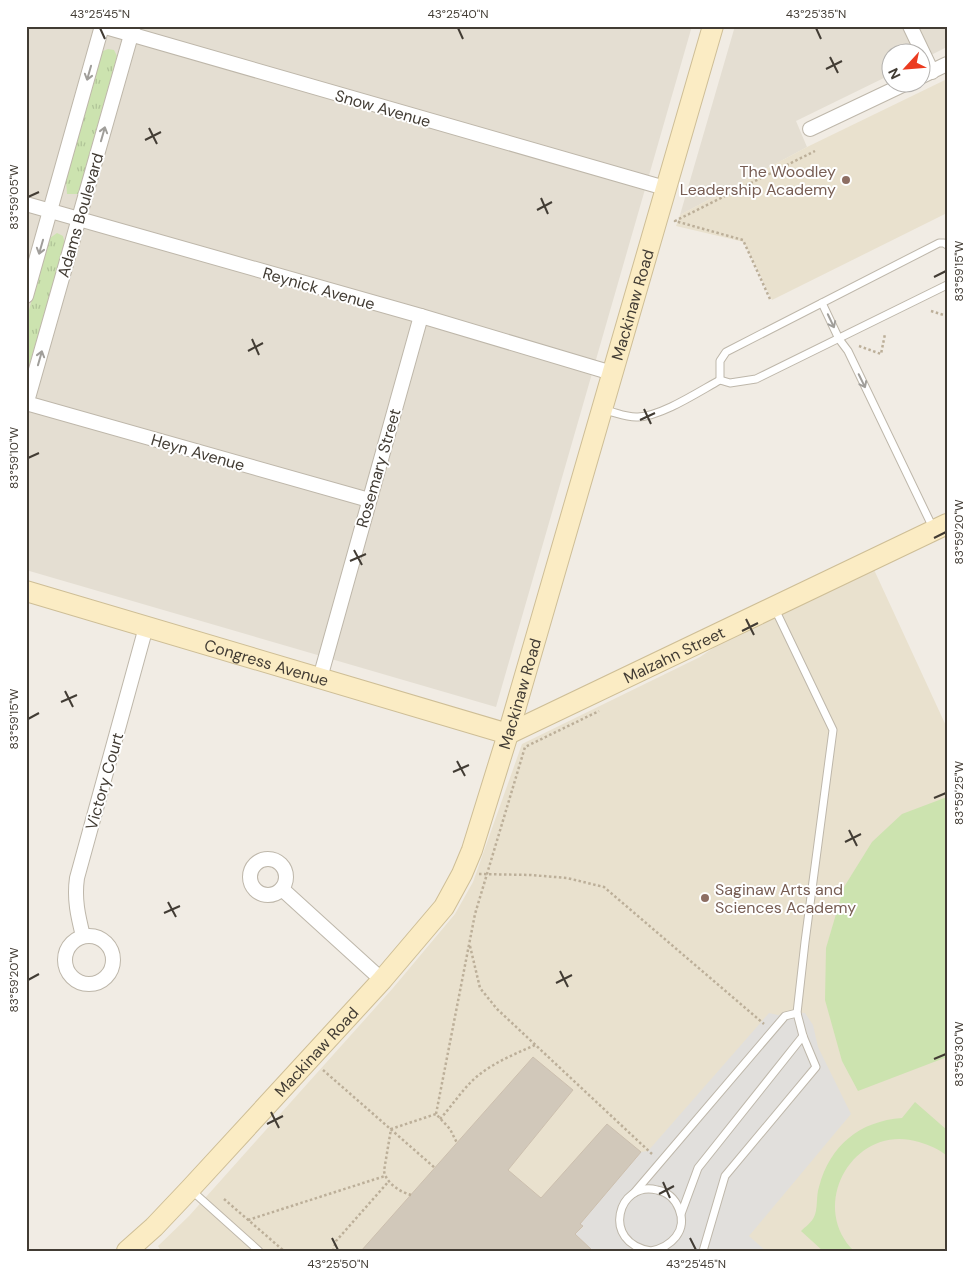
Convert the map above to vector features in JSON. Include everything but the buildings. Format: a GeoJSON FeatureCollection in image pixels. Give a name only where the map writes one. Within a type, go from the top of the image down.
{"type":"FeatureCollection","features":[{"type":"Feature","properties":{"kind":"street","name":"Snow Avenue"},"geometry":{"type":"LineString","coordinates":[[102,26],[132,31],[665,188]]}},
{"type":"Feature","properties":{"kind":"street","name":"Adams Boulevard"},"geometry":{"type":"LineString","coordinates":[[26,296],[102,26]]}},
{"type":"Feature","properties":{"kind":"street","name":"Mackinaw Road"},"geometry":{"type":"LineString","coordinates":[[127,1251],[154,1227],[190,1190],[382,980],[444,907],[462,874],[472,850],[508,734],[713,26]]}},
{"type":"Feature","properties":{"kind":"street"},"geometry":{"type":"LineString","coordinates":[[910,26],[915,42]]}},
{"type":"Feature","properties":{"kind":"street","name":"Adams Boulevard"},"geometry":{"type":"LineString","coordinates":[[26,404],[132,31]]}},
{"type":"Feature","properties":{"kind":"street"},"geometry":{"type":"LineString","coordinates":[[930,72],[947,64]]}},
{"type":"Feature","properties":{"kind":"street"},"geometry":{"type":"LineString","coordinates":[[810,130],[888,92]]}},
{"type":"Feature","properties":{"kind":"street","name":"Reynick Avenue"},"geometry":{"type":"LineString","coordinates":[[26,204],[421,316],[612,373]]}},
{"type":"Feature","properties":{"kind":"street","name":"Rosemary Street"},"geometry":{"type":"LineString","coordinates":[[320,678],[421,316]]}},
{"type":"Feature","properties":{"kind":"street","name":"Heyn Avenue"},"geometry":{"type":"LineString","coordinates":[[26,404],[369,500]]}},
{"type":"Feature","properties":{"kind":"street","name":"Malzahn Street"},"geometry":{"type":"LineString","coordinates":[[508,734],[940,527]]}},
{"type":"Feature","properties":{"kind":"street","name":"Congress Avenue"},"geometry":{"type":"LineString","coordinates":[[26,591],[508,734]]}},
{"type":"Feature","properties":{"kind":"street","name":"Victory Court"},"geometry":{"type":"LineString","coordinates":[[83,936],[76,909],[75,893],[77,878],[146,627]]}},
{"type":"Feature","properties":{"kind":"street"},"geometry":{"type":"LineString","coordinates":[[282,889],[382,980]]}},
{"type":"Feature","properties":{"kind":"lane"},"geometry":{"type":"LineString","coordinates":[[720,380],[720,361],[726,352],[939,243],[947,245]]}},
{"type":"Feature","properties":{"kind":"lane"},"geometry":{"type":"LineString","coordinates":[[601,409],[633,417],[652,414],[720,380],[730,383],[756,379],[947,285]]}},
{"type":"Feature","properties":{"kind":"lane"},"geometry":{"type":"LineString","coordinates":[[822,303],[839,339],[848,351],[940,527]]}},
{"type":"Feature","properties":{"kind":"lane"},"geometry":{"type":"LineString","coordinates":[[703,1251],[725,1176],[816,1067],[803,1036],[797,1013],[833,730],[774,607]]}},
{"type":"Feature","properties":{"kind":"lane"},"geometry":{"type":"LineString","coordinates":[[797,1013],[785,1016],[627,1200],[619,1218],[620,1228],[624,1237],[631,1244],[651,1251],[662,1249],[674,1239],[681,1225],[681,1214],[698,1168],[803,1036]]}},
{"type":"Feature","properties":{"kind":"lane"},"geometry":{"type":"LineString","coordinates":[[634,1193],[643,1189],[653,1188],[663,1191],[671,1196],[681,1214]]}},
{"type":"Feature","properties":{"kind":"lane"},"geometry":{"type":"LineString","coordinates":[[190,1190],[259,1251]]}},
{"type":"Feature","properties":{"kind":"path"},"geometry":{"type":"LineString","coordinates":[[770,299],[743,240],[675,221],[816,151]]}},
{"type":"Feature","properties":{"kind":"path"},"geometry":{"type":"LineString","coordinates":[[931,311],[947,316]]}},
{"type":"Feature","properties":{"kind":"path"},"geometry":{"type":"LineString","coordinates":[[859,346],[882,354],[886,334]]}},
{"type":"Feature","properties":{"kind":"path"},"geometry":{"type":"LineString","coordinates":[[457,1143],[450,1129],[436,1114],[475,914],[525,747],[604,708]]}},
{"type":"Feature","properties":{"kind":"path"},"geometry":{"type":"LineString","coordinates":[[462,874],[531,875],[567,878],[604,887],[767,1027]]}},
{"type":"Feature","properties":{"kind":"path"},"geometry":{"type":"LineString","coordinates":[[469,942],[480,988],[497,1009],[652,1154]]}},
{"type":"Feature","properties":{"kind":"path"},"geometry":{"type":"LineString","coordinates":[[440,1119],[470,1082],[508,1057],[535,1045]]}},
{"type":"Feature","properties":{"kind":"path"},"geometry":{"type":"LineString","coordinates":[[310,1059],[435,1168]]}},
{"type":"Feature","properties":{"kind":"path"},"geometry":{"type":"LineString","coordinates":[[391,1129],[436,1114]]}},
{"type":"Feature","properties":{"kind":"path"},"geometry":{"type":"LineString","coordinates":[[391,1129],[384,1171],[385,1176],[403,1193],[411,1195]]}},
{"type":"Feature","properties":{"kind":"path"},"geometry":{"type":"LineString","coordinates":[[248,1220],[385,1176]]}},
{"type":"Feature","properties":{"kind":"path"},"geometry":{"type":"LineString","coordinates":[[333,1251],[336,1241],[388,1180]]}},
{"type":"Feature","properties":{"kind":"path"},"geometry":{"type":"LineString","coordinates":[[224,1199],[284,1251]]}},
{"type":"Feature","properties":{"kind":"shaded area"},"geometry":{"type":"Polygon","coordinates":[[[26,26],[692,26],[496,707],[26,570],[26,26]]]}},
{"type":"Feature","properties":{"kind":"shaded area"},"geometry":{"type":"Polygon","coordinates":[[[735,26],[947,26],[947,47],[930,56],[930,42],[880,42],[880,80],[796,121],[807,147],[680,215],[735,26]]]}},
{"type":"Feature","properties":{"kind":"shaded area","name":"The Woodley Leadership Academy"},"geometry":{"type":"Polygon","coordinates":[[[947,79],[947,213],[772,300],[744,242],[676,226],[680,215],[807,147],[920,92],[930,92],[930,87],[947,79]]]}},
{"type":"Feature","properties":{"kind":"shaded area","name":"Saginaw Arts and Sciences Academy"},"geometry":{"type":"Polygon","coordinates":[[[870,561],[947,728],[947,1251],[161,1251],[158,1246],[189,1216],[393,988],[455,914],[473,882],[522,744],[700,657],[774,607],[870,561]]]}},
{"type":"Feature","properties":{"kind":"shaded area"},"geometry":{"type":"Polygon","coordinates":[[[789,1012],[805,1013],[813,1025],[818,1047],[851,1114],[749,1236],[766,1251],[593,1251],[575,1234],[583,1227],[580,1224],[641,1152],[648,1151],[769,1013],[778,1015],[789,1012]]]}},
{"type":"Feature","properties":{"kind":"green space"},"geometry":{"type":"Polygon","coordinates":[[[108,49],[114,50],[117,56],[80,188],[78,194],[67,194],[66,181],[98,65],[103,51],[108,49]]]}},
{"type":"Feature","properties":{"kind":"green space"},"geometry":{"type":"Polygon","coordinates":[[[57,233],[63,236],[65,244],[26,376],[26,321],[47,245],[50,238],[57,233]]]}},
{"type":"Feature","properties":{"kind":"green space"},"geometry":{"type":"Polygon","coordinates":[[[947,797],[947,1057],[858,1091],[842,1061],[825,1000],[826,948],[844,887],[872,842],[902,814],[947,797]]]}},
{"type":"Feature","properties":{"kind":"green space"},"geometry":{"type":"Polygon","coordinates":[[[915,1102],[947,1130],[947,1156],[923,1143],[896,1139],[875,1144],[858,1155],[845,1171],[837,1191],[835,1211],[841,1232],[854,1251],[823,1251],[801,1231],[812,1221],[815,1214],[819,1187],[831,1159],[849,1138],[860,1130],[887,1120],[902,1118],[915,1102]]]}},
{"type":"Feature","properties":{"kind":"place","name":"The Woodley Leadership Academy"},"geometry":{"type":"Point","coordinates":[846,180]}},
{"type":"Feature","properties":{"kind":"place","name":"Saginaw Arts and Sciences Academy"},"geometry":{"type":"Point","coordinates":[705,898]}}]}
